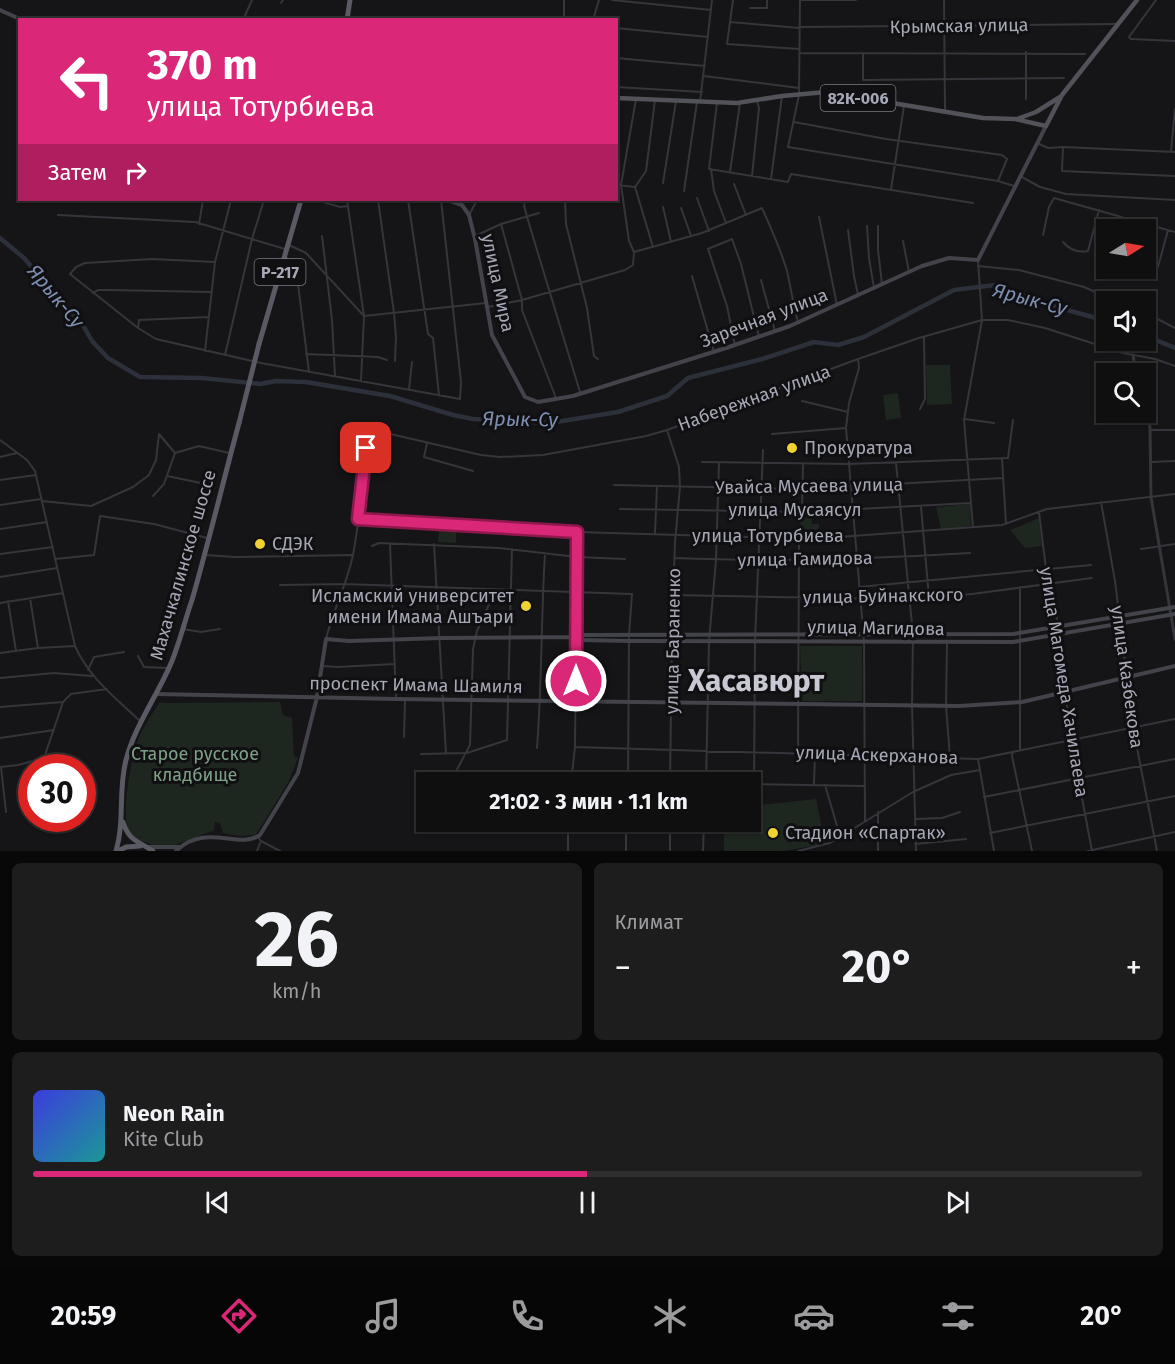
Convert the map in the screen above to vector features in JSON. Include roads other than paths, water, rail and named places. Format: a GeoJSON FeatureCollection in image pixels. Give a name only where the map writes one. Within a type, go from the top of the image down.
{"type":"FeatureCollection","features":[{"type":"Feature","properties":{"kind":"highway"},"geometry":{"type":"LineString","coordinates":[[347,18],[350,0]]}},
{"type":"Feature","properties":{"kind":"highway","name":"Р-217"},"geometry":{"type":"LineString","coordinates":[[286,249],[301,201]]}},
{"type":"Feature","properties":{"kind":"highway","name":"Махачкалинское шоссе"},"geometry":{"type":"LineString","coordinates":[[117,851],[122,818],[122,779],[126,760],[141,722],[169,668],[183,629],[210,538],[259,344],[286,249]]}},
{"type":"Feature","properties":{"kind":"highway"},"geometry":{"type":"LineString","coordinates":[[122,818],[128,834],[140,846]]}},
{"type":"Feature","properties":{"kind":"highway","name":"Р-217"},"geometry":{"type":"LineString","coordinates":[[117,851],[132,846],[150,849]]}},
{"type":"Feature","properties":{"kind":"main road","name":"82К-006"},"geometry":{"type":"LineString","coordinates":[[618,98],[740,103],[782,96],[826,93],[983,118],[1015,119],[1042,109],[1062,95],[1137,0]]}},
{"type":"Feature","properties":{"kind":"main road"},"geometry":{"type":"LineString","coordinates":[[0,10],[18,18]]}},
{"type":"Feature","properties":{"kind":"main road"},"geometry":{"type":"LineString","coordinates":[[978,263],[1014,186],[1062,95]]}},
{"type":"Feature","properties":{"kind":"main road"},"geometry":{"type":"LineString","coordinates":[[1015,119],[1046,126]]}},
{"type":"Feature","properties":{"kind":"main road","name":"улица Мира"},"geometry":{"type":"LineString","coordinates":[[452,201],[462,205],[469,215],[492,334],[525,397],[538,402]]}},
{"type":"Feature","properties":{"kind":"main road","name":"Заречная улица"},"geometry":{"type":"LineString","coordinates":[[538,402],[580,394],[759,337],[909,272],[949,258],[978,263]]}},
{"type":"Feature","properties":{"kind":"main road","name":"улица Магидова"},"geometry":{"type":"LineString","coordinates":[[709,638],[755,634],[1022,633],[1175,607]]}},
{"type":"Feature","properties":{"kind":"main road","name":"улица Магидова"},"geometry":{"type":"LineString","coordinates":[[326,639],[349,641],[581,636],[755,641],[1022,641],[1173,614]]}},
{"type":"Feature","properties":{"kind":"main road"},"geometry":{"type":"LineString","coordinates":[[178,849],[203,837],[259,839],[298,773],[316,697],[326,639]]}},
{"type":"Feature","properties":{"kind":"main road","name":"проспект Имама Шамиля"},"geometry":{"type":"LineString","coordinates":[[155,694],[946,706],[1022,702],[1175,666]]}},
{"type":"Feature","properties":{"kind":"main road","name":"Р-217"},"geometry":{"type":"LineString","coordinates":[[150,849],[178,849]]}},
{"type":"Feature","properties":{"kind":"street"},"geometry":{"type":"LineString","coordinates":[[244,18],[252,0]]}},
{"type":"Feature","properties":{"kind":"street"},"geometry":{"type":"LineString","coordinates":[[564,0],[564,18]]}},
{"type":"Feature","properties":{"kind":"street"},"geometry":{"type":"LineString","coordinates":[[594,18],[599,0]]}},
{"type":"Feature","properties":{"kind":"street"},"geometry":{"type":"LineString","coordinates":[[612,0],[711,9]]}},
{"type":"Feature","properties":{"kind":"street"},"geometry":{"type":"LineString","coordinates":[[684,191],[698,102],[702,92],[712,0]]}},
{"type":"Feature","properties":{"kind":"street"},"geometry":{"type":"LineString","coordinates":[[732,0],[727,44],[799,51],[863,53],[1085,54]]}},
{"type":"Feature","properties":{"kind":"street"},"geometry":{"type":"LineString","coordinates":[[750,8],[767,8],[767,0]]}},
{"type":"Feature","properties":{"kind":"street"},"geometry":{"type":"LineString","coordinates":[[856,0],[800,0],[799,95],[789,147],[998,181],[1014,186]]}},
{"type":"Feature","properties":{"kind":"street"},"geometry":{"type":"LineString","coordinates":[[944,0],[945,112]]}},
{"type":"Feature","properties":{"kind":"street"},"geometry":{"type":"LineString","coordinates":[[1156,0],[1129,37],[1131,39],[1175,40]]}},
{"type":"Feature","properties":{"kind":"street","name":"Крымская улица"},"geometry":{"type":"LineString","coordinates":[[730,22],[799,28],[1118,24]]}},
{"type":"Feature","properties":{"kind":"street"},"geometry":{"type":"LineString","coordinates":[[618,28],[708,37]]}},
{"type":"Feature","properties":{"kind":"street"},"geometry":{"type":"LineString","coordinates":[[1026,52],[1026,99]]}},
{"type":"Feature","properties":{"kind":"street"},"geometry":{"type":"LineString","coordinates":[[863,53],[863,80],[1064,78]]}},
{"type":"Feature","properties":{"kind":"street"},"geometry":{"type":"LineString","coordinates":[[618,58],[705,66]]}},
{"type":"Feature","properties":{"kind":"street"},"geometry":{"type":"LineString","coordinates":[[704,76],[799,88]]}},
{"type":"Feature","properties":{"kind":"street"},"geometry":{"type":"LineString","coordinates":[[618,87],[702,92]]}},
{"type":"Feature","properties":{"kind":"street"},"geometry":{"type":"LineString","coordinates":[[771,179],[782,96]]}},
{"type":"Feature","properties":{"kind":"street"},"geometry":{"type":"LineString","coordinates":[[364,316],[453,305],[487,305],[522,300],[625,270],[633,265],[634,252],[629,241],[621,185],[636,99]]}},
{"type":"Feature","properties":{"kind":"street"},"geometry":{"type":"LineString","coordinates":[[635,187],[646,171],[655,100]]}},
{"type":"Feature","properties":{"kind":"street"},"geometry":{"type":"LineString","coordinates":[[663,183],[676,101]]}},
{"type":"Feature","properties":{"kind":"street"},"geometry":{"type":"LineString","coordinates":[[752,176],[758,101]]}},
{"type":"Feature","properties":{"kind":"street"},"geometry":{"type":"LineString","coordinates":[[717,103],[710,169],[714,191],[726,223]]}},
{"type":"Feature","properties":{"kind":"street"},"geometry":{"type":"LineString","coordinates":[[730,172],[740,103]]}},
{"type":"Feature","properties":{"kind":"street"},"geometry":{"type":"LineString","coordinates":[[891,190],[904,106]]}},
{"type":"Feature","properties":{"kind":"street"},"geometry":{"type":"LineString","coordinates":[[1037,143],[1048,148],[1173,152],[1175,109]]}},
{"type":"Feature","properties":{"kind":"street"},"geometry":{"type":"LineString","coordinates":[[793,122],[899,141],[1002,155],[1006,159],[998,181]]}},
{"type":"Feature","properties":{"kind":"street"},"geometry":{"type":"LineString","coordinates":[[1063,147],[1062,171],[1175,176]]}},
{"type":"Feature","properties":{"kind":"street"},"geometry":{"type":"LineString","coordinates":[[710,169],[788,182],[791,174],[973,203]]}},
{"type":"Feature","properties":{"kind":"street"},"geometry":{"type":"LineString","coordinates":[[1020,176],[1040,187],[1066,194],[1175,200]]}},
{"type":"Feature","properties":{"kind":"street"},"geometry":{"type":"LineString","coordinates":[[734,184],[746,215]]}},
{"type":"Feature","properties":{"kind":"street"},"geometry":{"type":"LineString","coordinates":[[621,185],[635,187]]}},
{"type":"Feature","properties":{"kind":"street"},"geometry":{"type":"LineString","coordinates":[[635,187],[653,247]]}},
{"type":"Feature","properties":{"kind":"street"},"geometry":{"type":"LineString","coordinates":[[697,198],[709,231]]}},
{"type":"Feature","properties":{"kind":"street"},"geometry":{"type":"LineString","coordinates":[[1043,235],[1049,207],[1054,198],[1129,219]]}},
{"type":"Feature","properties":{"kind":"street"},"geometry":{"type":"LineString","coordinates":[[199,225],[203,201]]}},
{"type":"Feature","properties":{"kind":"street"},"geometry":{"type":"LineString","coordinates":[[206,351],[215,262],[231,201]]}},
{"type":"Feature","properties":{"kind":"street"},"geometry":{"type":"LineString","coordinates":[[225,355],[252,239],[264,201]]}},
{"type":"Feature","properties":{"kind":"street"},"geometry":{"type":"LineString","coordinates":[[319,201],[340,207],[348,206]]}},
{"type":"Feature","properties":{"kind":"street"},"geometry":{"type":"LineString","coordinates":[[347,201],[364,316],[361,381]]}},
{"type":"Feature","properties":{"kind":"street"},"geometry":{"type":"LineString","coordinates":[[378,201],[394,313],[395,361]]}},
{"type":"Feature","properties":{"kind":"street"},"geometry":{"type":"LineString","coordinates":[[408,201],[423,310],[428,334],[433,338],[439,395]]}},
{"type":"Feature","properties":{"kind":"street"},"geometry":{"type":"LineString","coordinates":[[215,262],[152,259],[85,263],[76,267],[70,274],[93,294],[156,339],[309,372],[459,399],[461,382],[441,201]]}},
{"type":"Feature","properties":{"kind":"street"},"geometry":{"type":"LineString","coordinates":[[469,215],[476,201]]}},
{"type":"Feature","properties":{"kind":"street"},"geometry":{"type":"LineString","coordinates":[[526,201],[524,205],[527,217],[580,394]]}},
{"type":"Feature","properties":{"kind":"street"},"geometry":{"type":"LineString","coordinates":[[565,201],[566,224],[587,308],[594,356],[598,359]]}},
{"type":"Feature","properties":{"kind":"street"},"geometry":{"type":"LineString","coordinates":[[663,207],[671,242]]}},
{"type":"Feature","properties":{"kind":"street"},"geometry":{"type":"LineString","coordinates":[[681,208],[691,236]]}},
{"type":"Feature","properties":{"kind":"street"},"geometry":{"type":"LineString","coordinates":[[634,252],[709,231],[762,208],[782,255],[791,302],[798,322]]}},
{"type":"Feature","properties":{"kind":"street"},"geometry":{"type":"LineString","coordinates":[[1063,242],[1069,248],[1088,251],[1099,210]]}},
{"type":"Feature","properties":{"kind":"street"},"geometry":{"type":"LineString","coordinates":[[474,236],[501,224],[539,213]]}},
{"type":"Feature","properties":{"kind":"street"},"geometry":{"type":"LineString","coordinates":[[58,215],[195,222],[199,225],[224,229],[306,253],[364,316]]}},
{"type":"Feature","properties":{"kind":"street"},"geometry":{"type":"LineString","coordinates":[[819,217],[837,305]]}},
{"type":"Feature","properties":{"kind":"street"},"geometry":{"type":"LineString","coordinates":[[501,224],[522,300],[522,310],[556,398]]}},
{"type":"Feature","properties":{"kind":"street"},"geometry":{"type":"LineString","coordinates":[[867,226],[874,288]]}},
{"type":"Feature","properties":{"kind":"street"},"geometry":{"type":"LineString","coordinates":[[878,226],[882,284]]}},
{"type":"Feature","properties":{"kind":"street"},"geometry":{"type":"LineString","coordinates":[[1156,227],[1175,232]]}},
{"type":"Feature","properties":{"kind":"street"},"geometry":{"type":"LineString","coordinates":[[848,230],[858,295]]}},
{"type":"Feature","properties":{"kind":"street"},"geometry":{"type":"LineString","coordinates":[[1158,267],[1168,230]]}},
{"type":"Feature","properties":{"kind":"street"},"geometry":{"type":"LineString","coordinates":[[321,236],[327,275],[335,376]]}},
{"type":"Feature","properties":{"kind":"street"},"geometry":{"type":"LineString","coordinates":[[735,345],[727,306],[708,249],[732,239],[741,264],[759,337]]}},
{"type":"Feature","properties":{"kind":"street"},"geometry":{"type":"LineString","coordinates":[[903,241],[909,272]]}},
{"type":"Feature","properties":{"kind":"street"},"geometry":{"type":"LineString","coordinates":[[286,249],[296,268],[309,372]]}},
{"type":"Feature","properties":{"kind":"street"},"geometry":{"type":"LineString","coordinates":[[973,527],[964,418],[982,320],[978,263]]}},
{"type":"Feature","properties":{"kind":"street","name":"Заречная улица"},"geometry":{"type":"LineString","coordinates":[[978,263],[1019,270],[1084,286],[1096,292]]}},
{"type":"Feature","properties":{"kind":"street"},"geometry":{"type":"LineString","coordinates":[[692,276],[714,352]]}},
{"type":"Feature","properties":{"kind":"street"},"geometry":{"type":"LineString","coordinates":[[761,280],[776,331]]}},
{"type":"Feature","properties":{"kind":"street"},"geometry":{"type":"LineString","coordinates":[[93,294],[98,290],[212,292]]}},
{"type":"Feature","properties":{"kind":"street"},"geometry":{"type":"LineString","coordinates":[[138,328],[139,320],[209,317]]}},
{"type":"Feature","properties":{"kind":"street"},"geometry":{"type":"LineString","coordinates":[[1156,318],[1175,328]]}},
{"type":"Feature","properties":{"kind":"street","name":"Набережная улица"},"geometry":{"type":"LineString","coordinates":[[358,519],[369,427],[481,455],[526,457],[646,436],[667,430],[858,359],[982,320],[1008,320],[1045,328],[1175,366]]}},
{"type":"Feature","properties":{"kind":"street"},"geometry":{"type":"LineString","coordinates":[[920,409],[925,399],[924,337]]}},
{"type":"Feature","properties":{"kind":"street"},"geometry":{"type":"LineString","coordinates":[[306,354],[387,360]]}},
{"type":"Feature","properties":{"kind":"street"},"geometry":{"type":"LineString","coordinates":[[1133,355],[1134,363]]}},
{"type":"Feature","properties":{"kind":"street"},"geometry":{"type":"LineString","coordinates":[[858,359],[859,368],[846,428],[864,633],[865,820]]}},
{"type":"Feature","properties":{"kind":"street"},"geometry":{"type":"LineString","coordinates":[[409,390],[412,362]]}},
{"type":"Feature","properties":{"kind":"street"},"geometry":{"type":"LineString","coordinates":[[802,401],[848,412]]}},
{"type":"Feature","properties":{"kind":"street"},"geometry":{"type":"LineString","coordinates":[[964,418],[994,423]]}},
{"type":"Feature","properties":{"kind":"street"},"geometry":{"type":"LineString","coordinates":[[702,462],[849,464],[1008,459],[1013,420]]}},
{"type":"Feature","properties":{"kind":"street"},"geometry":{"type":"LineString","coordinates":[[1149,423],[1151,497],[1169,608],[1173,614],[1175,639]]}},
{"type":"Feature","properties":{"kind":"street"},"geometry":{"type":"LineString","coordinates":[[772,434],[846,428]]}},
{"type":"Feature","properties":{"kind":"street","name":"улица Бараненко"},"geometry":{"type":"LineString","coordinates":[[667,430],[679,467],[680,487],[673,594],[670,772]]}},
{"type":"Feature","properties":{"kind":"street"},"geometry":{"type":"LineString","coordinates":[[1150,430],[1175,430]]}},
{"type":"Feature","properties":{"kind":"street"},"geometry":{"type":"LineString","coordinates":[[0,505],[42,500],[91,506],[133,487],[149,475],[156,460],[159,434],[175,453]]}},
{"type":"Feature","properties":{"kind":"street"},"geometry":{"type":"LineString","coordinates":[[0,440],[27,460],[36,475],[75,646],[92,676],[141,722]]}},
{"type":"Feature","properties":{"kind":"street"},"geometry":{"type":"LineString","coordinates":[[427,442],[424,457],[473,471]]}},
{"type":"Feature","properties":{"kind":"street"},"geometry":{"type":"LineString","coordinates":[[175,453],[198,446],[231,454]]}},
{"type":"Feature","properties":{"kind":"street"},"geometry":{"type":"LineString","coordinates":[[753,772],[755,634],[763,450]]}},
{"type":"Feature","properties":{"kind":"street"},"geometry":{"type":"LineString","coordinates":[[0,457],[17,453]]}},
{"type":"Feature","properties":{"kind":"street"},"geometry":{"type":"LineString","coordinates":[[153,496],[164,484],[175,453]]}},
{"type":"Feature","properties":{"kind":"street"},"geometry":{"type":"LineString","coordinates":[[1002,459],[1006,524]]}},
{"type":"Feature","properties":{"kind":"street"},"geometry":{"type":"LineString","coordinates":[[1151,462],[1175,461]]}},
{"type":"Feature","properties":{"kind":"street"},"geometry":{"type":"LineString","coordinates":[[707,772],[709,638],[716,560],[719,463]]}},
{"type":"Feature","properties":{"kind":"street"},"geometry":{"type":"LineString","coordinates":[[896,463],[913,634],[913,792],[916,851]]}},
{"type":"Feature","properties":{"kind":"street"},"geometry":{"type":"LineString","coordinates":[[802,512],[803,464]]}},
{"type":"Feature","properties":{"kind":"street"},"geometry":{"type":"LineString","coordinates":[[0,480],[36,475]]}},
{"type":"Feature","properties":{"kind":"street"},"geometry":{"type":"LineString","coordinates":[[167,476],[201,483]]}},
{"type":"Feature","properties":{"kind":"street","name":"Увайса Мусаева улица"},"geometry":{"type":"LineString","coordinates":[[614,485],[803,489],[1003,478]]}},
{"type":"Feature","properties":{"kind":"street"},"geometry":{"type":"LineString","coordinates":[[655,534],[657,486]]}},
{"type":"Feature","properties":{"kind":"street","name":"улица Тотурбиева"},"geometry":{"type":"LineString","coordinates":[[358,519],[577,532],[799,538],[1006,524],[1047,509],[1175,494]]}},
{"type":"Feature","properties":{"kind":"street","name":"улица Казбекова"},"geometry":{"type":"LineString","coordinates":[[1101,502],[1133,728],[1157,851]]}},
{"type":"Feature","properties":{"kind":"street","name":"улица Мусаясул"},"geometry":{"type":"LineString","coordinates":[[620,509],[802,512],[971,503]]}},
{"type":"Feature","properties":{"kind":"street"},"geometry":{"type":"LineString","coordinates":[[921,507],[929,598]]}},
{"type":"Feature","properties":{"kind":"street","name":"улица Магомеда Хачилаева"},"geometry":{"type":"LineString","coordinates":[[1040,512],[1046,569],[1052,584],[1059,634],[1071,740],[1090,851]]}},
{"type":"Feature","properties":{"kind":"street"},"geometry":{"type":"LineString","coordinates":[[55,559],[94,555],[100,516],[154,524],[210,538]]}},
{"type":"Feature","properties":{"kind":"street"},"geometry":{"type":"LineString","coordinates":[[326,639],[353,555],[358,519]]}},
{"type":"Feature","properties":{"kind":"street"},"geometry":{"type":"LineString","coordinates":[[0,529],[47,522]]}},
{"type":"Feature","properties":{"kind":"street"},"geometry":{"type":"LineString","coordinates":[[572,772],[576,701],[577,532]]}},
{"type":"Feature","properties":{"kind":"street"},"geometry":{"type":"LineString","coordinates":[[798,753],[799,538]]}},
{"type":"Feature","properties":{"kind":"street"},"geometry":{"type":"LineString","coordinates":[[372,546],[379,543],[434,544],[625,559]]}},
{"type":"Feature","properties":{"kind":"street"},"geometry":{"type":"LineString","coordinates":[[390,544],[396,699]]}},
{"type":"Feature","properties":{"kind":"street"},"geometry":{"type":"LineString","coordinates":[[434,544],[446,754]]}},
{"type":"Feature","properties":{"kind":"street"},"geometry":{"type":"LineString","coordinates":[[1141,549],[1175,544]]}},
{"type":"Feature","properties":{"kind":"street"},"geometry":{"type":"LineString","coordinates":[[0,554],[52,547]]}},
{"type":"Feature","properties":{"kind":"street"},"geometry":{"type":"LineString","coordinates":[[421,754],[466,753],[507,740],[512,549]]}},
{"type":"Feature","properties":{"kind":"street"},"geometry":{"type":"LineString","coordinates":[[537,748],[545,553]]}},
{"type":"Feature","properties":{"kind":"street","name":"улица Гамидова"},"geometry":{"type":"LineString","coordinates":[[675,558],[800,561],[970,553]]}},
{"type":"Feature","properties":{"kind":"street"},"geometry":{"type":"LineString","coordinates":[[205,555],[236,557],[353,555]]}},
{"type":"Feature","properties":{"kind":"street"},"geometry":{"type":"LineString","coordinates":[[859,587],[1091,565]]}},
{"type":"Feature","properties":{"kind":"street"},"geometry":{"type":"LineString","coordinates":[[0,577],[57,568]]}},
{"type":"Feature","properties":{"kind":"street","name":"улица Буйнакского"},"geometry":{"type":"LineString","coordinates":[[673,594],[929,598],[1092,578]]}},
{"type":"Feature","properties":{"kind":"street"},"geometry":{"type":"LineString","coordinates":[[280,585],[344,584],[632,594],[629,638],[628,772]]}},
{"type":"Feature","properties":{"kind":"street"},"geometry":{"type":"LineString","coordinates":[[1020,587],[1022,633],[1020,750]]}},
{"type":"Feature","properties":{"kind":"street"},"geometry":{"type":"LineString","coordinates":[[456,772],[470,745],[473,650],[495,590]]}},
{"type":"Feature","properties":{"kind":"street"},"geometry":{"type":"LineString","coordinates":[[0,603],[63,593]]}},
{"type":"Feature","properties":{"kind":"street"},"geometry":{"type":"LineString","coordinates":[[30,598],[38,648]]}},
{"type":"Feature","properties":{"kind":"street"},"geometry":{"type":"LineString","coordinates":[[8,601],[16,651]]}},
{"type":"Feature","properties":{"kind":"street"},"geometry":{"type":"LineString","coordinates":[[183,629],[201,632],[220,629]]}},
{"type":"Feature","properties":{"kind":"street"},"geometry":{"type":"LineString","coordinates":[[947,642],[946,706],[950,757]]}},
{"type":"Feature","properties":{"kind":"street"},"geometry":{"type":"LineString","coordinates":[[0,653],[75,646]]}},
{"type":"Feature","properties":{"kind":"street"},"geometry":{"type":"LineString","coordinates":[[88,670],[94,657],[124,652]]}},
{"type":"Feature","properties":{"kind":"street"},"geometry":{"type":"LineString","coordinates":[[138,656],[144,667],[169,668]]}},
{"type":"Feature","properties":{"kind":"street"},"geometry":{"type":"LineString","coordinates":[[321,666],[394,664]]}},
{"type":"Feature","properties":{"kind":"street"},"geometry":{"type":"LineString","coordinates":[[0,678],[54,673],[92,676]]}},
{"type":"Feature","properties":{"kind":"street"},"geometry":{"type":"LineString","coordinates":[[6,812],[0,767],[44,758],[63,702],[71,694],[107,689]]}},
{"type":"Feature","properties":{"kind":"street"},"geometry":{"type":"LineString","coordinates":[[404,737],[405,699]]}},
{"type":"Feature","properties":{"kind":"street"},"geometry":{"type":"LineString","coordinates":[[0,707],[63,702]]}},
{"type":"Feature","properties":{"kind":"street","name":"улица Аскерханова"},"geometry":{"type":"LineString","coordinates":[[575,747],[914,755],[978,759],[1175,719]]}},
{"type":"Feature","properties":{"kind":"street"},"geometry":{"type":"LineString","coordinates":[[0,738],[54,730]]}},
{"type":"Feature","properties":{"kind":"street"},"geometry":{"type":"LineString","coordinates":[[1013,752],[1032,851]]}},
{"type":"Feature","properties":{"kind":"street"},"geometry":{"type":"LineString","coordinates":[[814,785],[815,753]]}},
{"type":"Feature","properties":{"kind":"street"},"geometry":{"type":"LineString","coordinates":[[978,759],[994,851]]}},
{"type":"Feature","properties":{"kind":"street"},"geometry":{"type":"LineString","coordinates":[[984,797],[1175,759]]}},
{"type":"Feature","properties":{"kind":"street"},"geometry":{"type":"LineString","coordinates":[[798,851],[823,846],[913,792],[951,775],[980,770]]}},
{"type":"Feature","properties":{"kind":"street"},"geometry":{"type":"LineString","coordinates":[[761,784],[865,786]]}},
{"type":"Feature","properties":{"kind":"street"},"geometry":{"type":"LineString","coordinates":[[825,785],[840,836]]}},
{"type":"Feature","properties":{"kind":"street"},"geometry":{"type":"LineString","coordinates":[[990,833],[1175,796]]}},
{"type":"Feature","properties":{"kind":"street"},"geometry":{"type":"LineString","coordinates":[[878,812],[878,851]]}},
{"type":"Feature","properties":{"kind":"street"},"geometry":{"type":"LineString","coordinates":[[915,819],[942,818],[960,812]]}},
{"type":"Feature","properties":{"kind":"street"},"geometry":{"type":"LineString","coordinates":[[568,832],[568,851]]}},
{"type":"Feature","properties":{"kind":"street"},"geometry":{"type":"LineString","coordinates":[[626,832],[626,851]]}},
{"type":"Feature","properties":{"kind":"street"},"geometry":{"type":"LineString","coordinates":[[670,832],[670,851]]}},
{"type":"Feature","properties":{"kind":"street"},"geometry":{"type":"LineString","coordinates":[[703,851],[704,832]]}},
{"type":"Feature","properties":{"kind":"street"},"geometry":{"type":"LineString","coordinates":[[1090,851],[1175,832]]}},
{"type":"Feature","properties":{"kind":"street"},"geometry":{"type":"LineString","coordinates":[[257,851],[259,839],[279,851]]}},
{"type":"Feature","properties":{"kind":"street"},"geometry":{"type":"LineString","coordinates":[[915,844],[966,839]]}},
{"type":"Feature","properties":{"kind":"waterway","name":"Ярык-Су"},"geometry":{"type":"LineString","coordinates":[[0,238],[24,258],[108,358],[140,377],[202,378],[260,384],[276,381],[306,382],[390,396],[473,419],[550,423],[618,412],[667,396],[688,378],[762,359],[814,342],[838,345],[864,337],[954,290],[995,285],[1049,305],[1096,318]]}},
{"type":"Feature","properties":{"kind":"waterway","name":"Ярык-Су"},"geometry":{"type":"LineString","coordinates":[[1156,340],[1175,348]]}},
{"type":"Feature","properties":{"kind":"place","name":"Прокуратура"},"geometry":{"type":"Point","coordinates":[792,448]}},
{"type":"Feature","properties":{"kind":"place","name":"СДЭК"},"geometry":{"type":"Point","coordinates":[260,544]}},
{"type":"Feature","properties":{"kind":"place","name":"Исламский университет имени Имама Ашъари"},"geometry":{"type":"Point","coordinates":[526,606]}},
{"type":"Feature","properties":{"kind":"place","name":"Стадион «Спартак»"},"geometry":{"type":"Point","coordinates":[773,833]}},
{"type":"Feature","properties":{"kind":"district","name":"Хасавюрт"},"geometry":{"type":"Point","coordinates":[756,681]}},
{"type":"Feature","properties":{"kind":"park label","name":"Старое русское кладбище"},"geometry":{"type":"Point","coordinates":[195,764]}}]}
